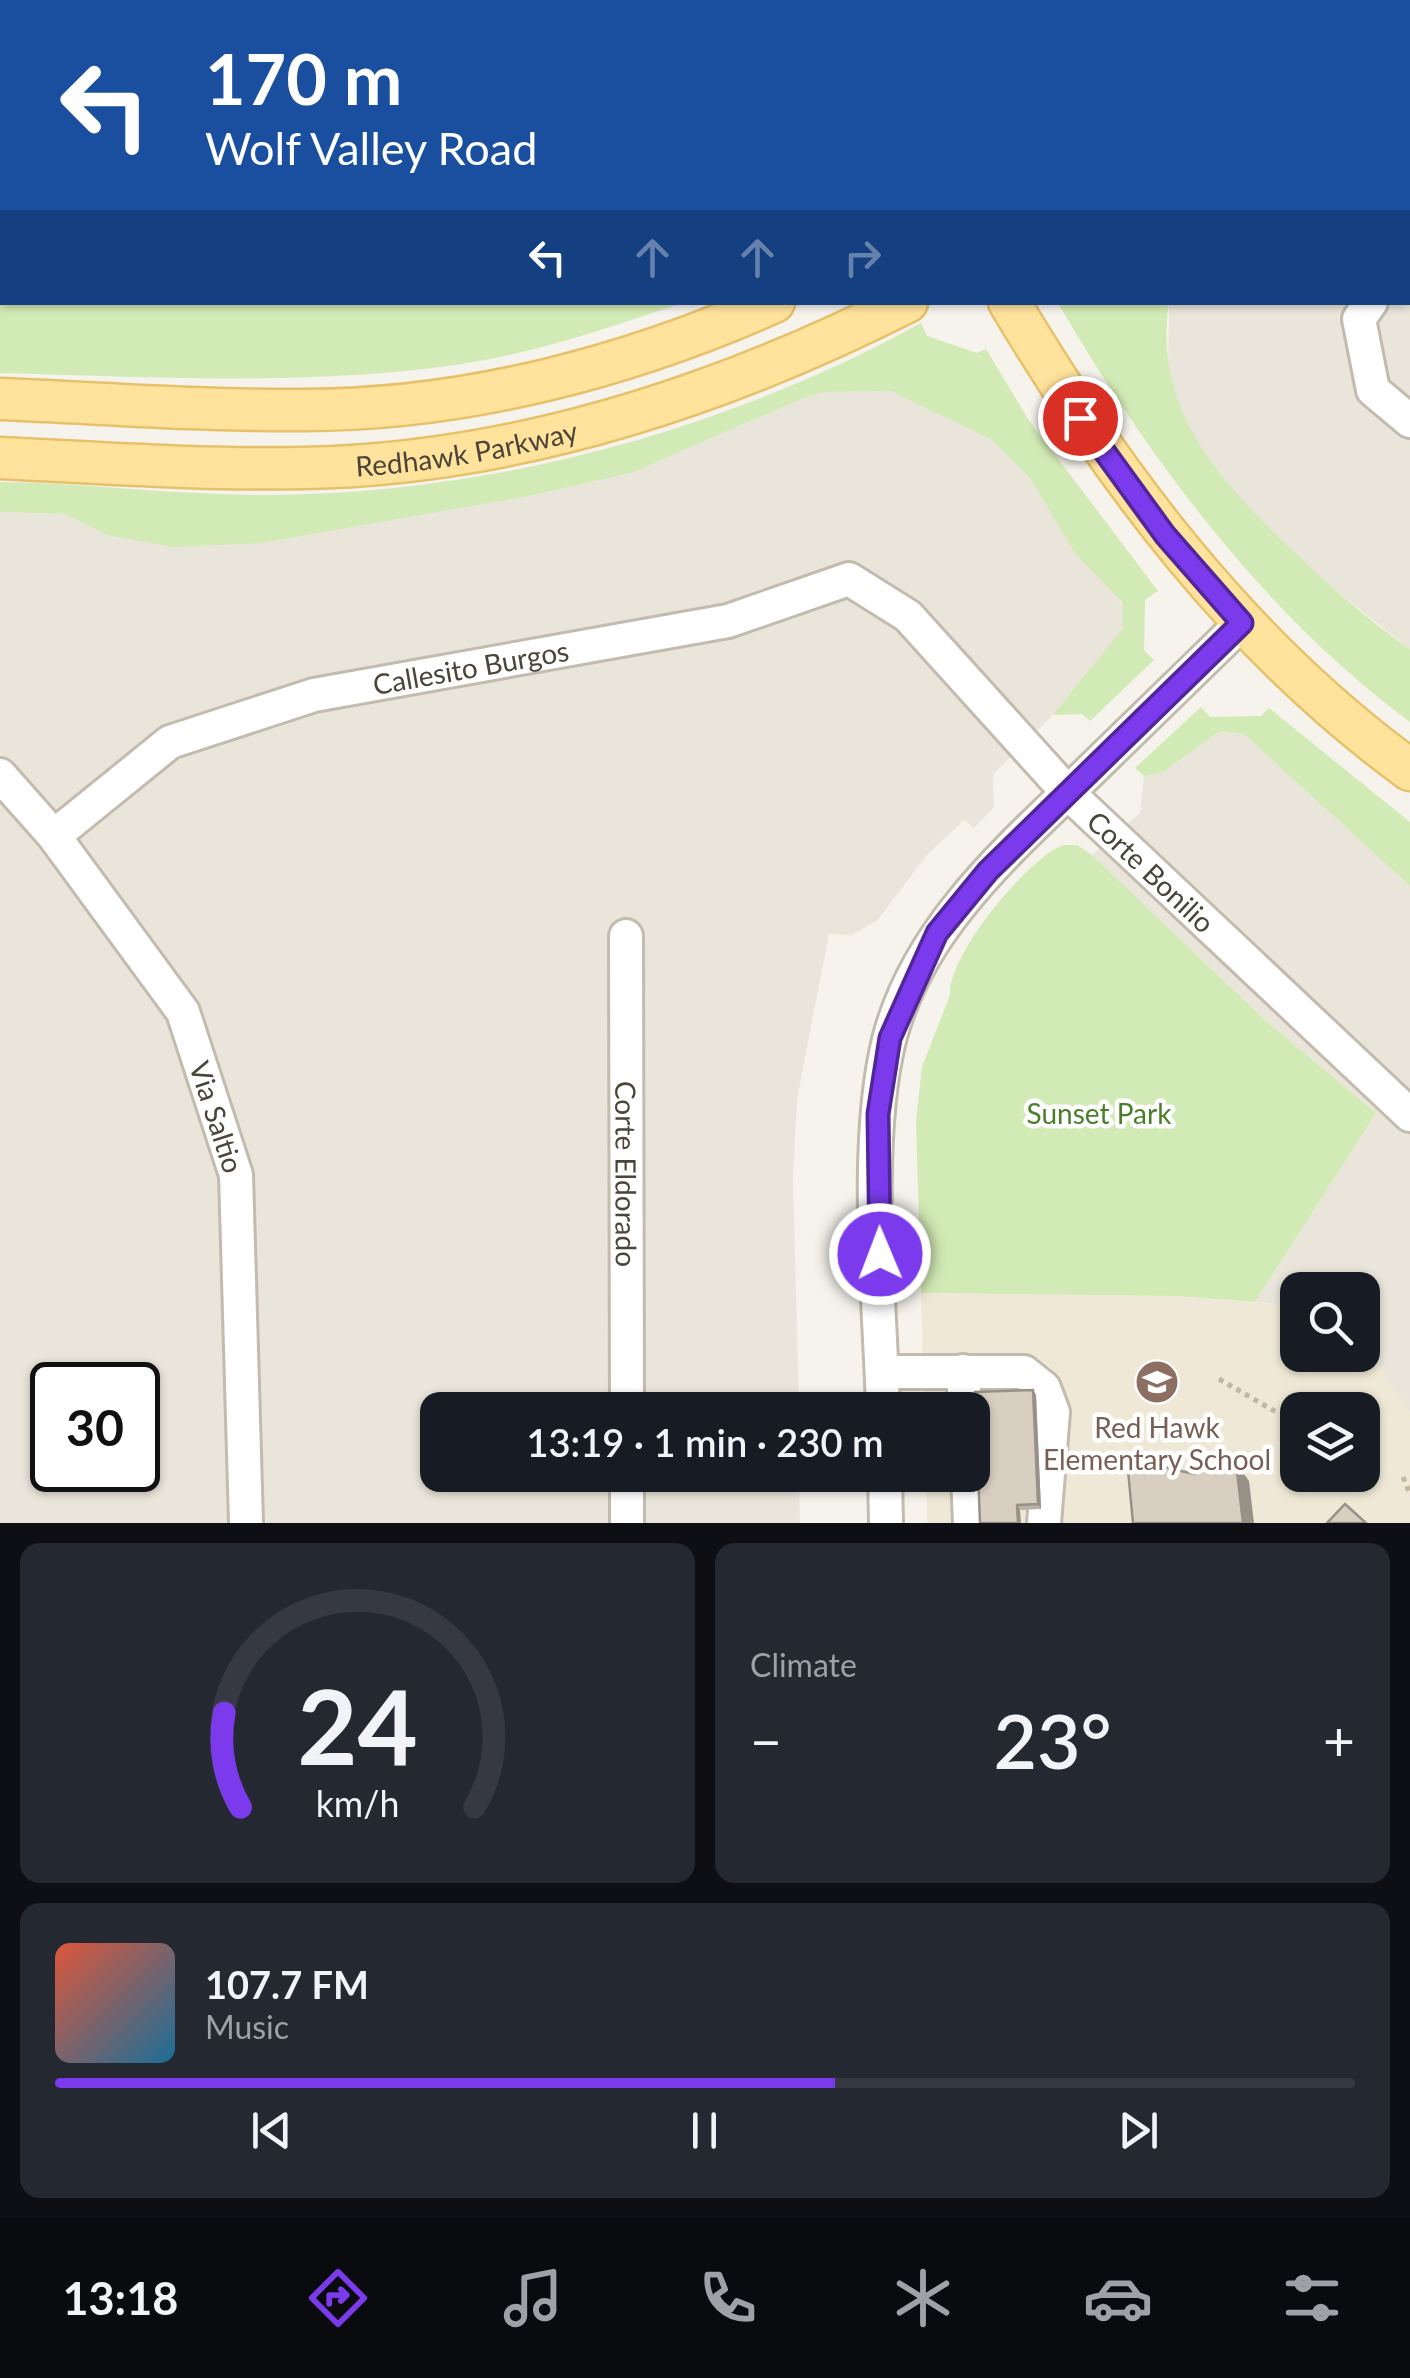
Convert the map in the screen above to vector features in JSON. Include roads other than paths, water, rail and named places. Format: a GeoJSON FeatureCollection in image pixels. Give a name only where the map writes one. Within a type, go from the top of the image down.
{"type":"FeatureCollection","features":[{"type":"Feature","properties":{"kind":"main road","name":"Redhawk Parkway"},"geometry":{"type":"LineString","coordinates":[[0,399],[306,410],[416,402],[562,377],[682,341],[767,305]]}},
{"type":"Feature","properties":{"kind":"main road","name":"Redhawk Parkway"},"geometry":{"type":"LineString","coordinates":[[0,458],[305,468],[421,459],[574,431],[704,394],[808,352],[901,305]]}},
{"type":"Feature","properties":{"kind":"main road"},"geometry":{"type":"LineString","coordinates":[[1011,305],[1098,446],[1165,535],[1242,623],[1316,693],[1410,770]]}},
{"type":"Feature","properties":{"kind":"street"},"geometry":{"type":"LineString","coordinates":[[1369,305],[1359,319],[1372,390],[1410,421]]}},
{"type":"Feature","properties":{"kind":"street","name":"Callesito Burgos"},"geometry":{"type":"LineString","coordinates":[[54,836],[170,742],[314,695],[728,621],[850,579],[908,616]]}},
{"type":"Feature","properties":{"kind":"street","name":"Corte Bonilio"},"geometry":{"type":"LineString","coordinates":[[908,616],[1068,792],[1410,1115]]}},
{"type":"Feature","properties":{"kind":"street"},"geometry":{"type":"LineString","coordinates":[[883,1392],[878,1114],[890,1038],[937,933],[988,871],[1242,623]]}},
{"type":"Feature","properties":{"kind":"street","name":"Via Saltio"},"geometry":{"type":"LineString","coordinates":[[0,776],[54,836],[183,1012],[236,1175],[246,1523]]}},
{"type":"Feature","properties":{"kind":"street","name":"Corte Eldorado"},"geometry":{"type":"LineString","coordinates":[[626,936],[627,1392]]}},
{"type":"Feature","properties":{"kind":"street"},"geometry":{"type":"LineString","coordinates":[[963,1371],[964,1392]]}},
{"type":"Feature","properties":{"kind":"street"},"geometry":{"type":"LineString","coordinates":[[882,1372],[1024,1372],[1044,1388],[1053,1412],[1044,1523]]}},
{"type":"Feature","properties":{"kind":"street"},"geometry":{"type":"LineString","coordinates":[[627,1492],[627,1523]]}},
{"type":"Feature","properties":{"kind":"street"},"geometry":{"type":"LineString","coordinates":[[885,1492],[886,1523]]}},
{"type":"Feature","properties":{"kind":"street"},"geometry":{"type":"LineString","coordinates":[[969,1492],[970,1523]]}},
{"type":"Feature","properties":{"kind":"place","name":"Red Hawk Elementary School"},"geometry":{"type":"Point","coordinates":[1157,1382]}},
{"type":"Feature","properties":{"kind":"park label","name":"Sunset Park"},"geometry":{"type":"Point","coordinates":[1099,1113]}}]}
